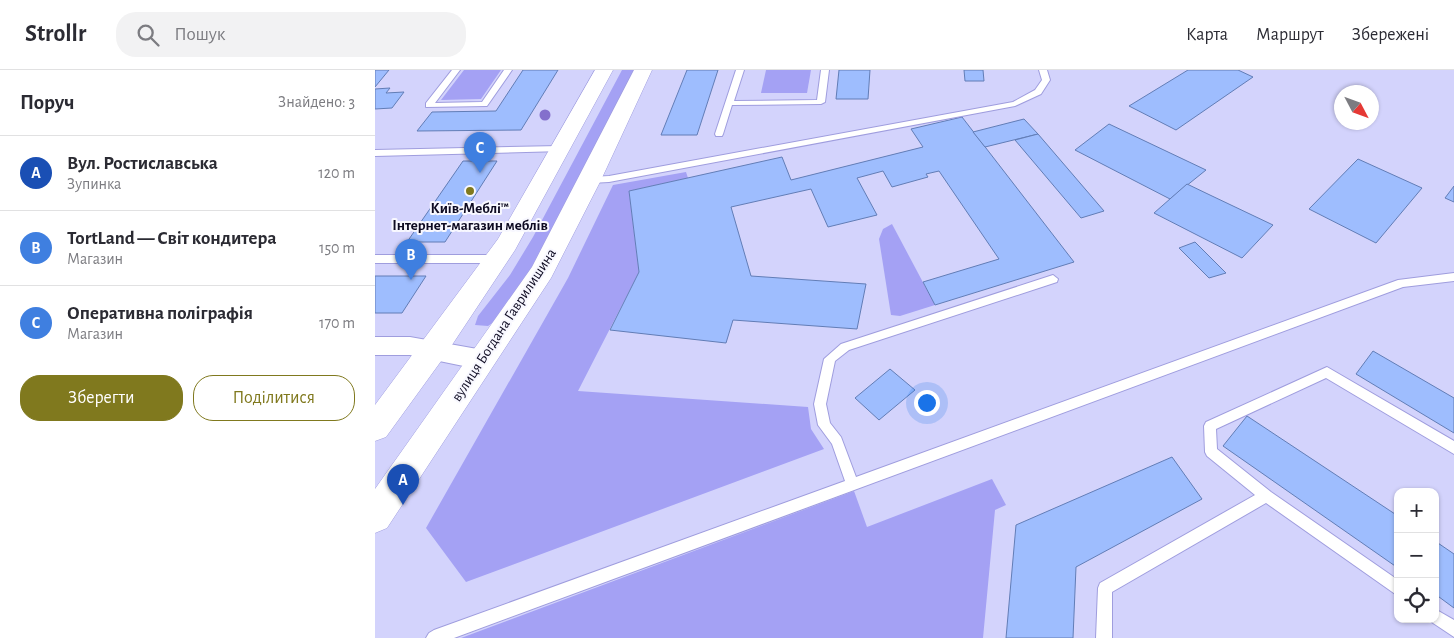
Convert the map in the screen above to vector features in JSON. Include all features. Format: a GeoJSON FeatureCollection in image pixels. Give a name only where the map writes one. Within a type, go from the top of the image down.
{"type":"FeatureCollection","features":[{"type":"Feature","properties":{"kind":"street"},"geometry":{"type":"LineString","coordinates":[[375,428],[434,350],[497,260],[604,70]]}},
{"type":"Feature","properties":{"kind":"street","name":"вулиця Богдана Гаврилишина"},"geometry":{"type":"LineString","coordinates":[[375,517],[542,272],[590,180],[643,70]]}},
{"type":"Feature","properties":{"kind":"street"},"geometry":{"type":"LineString","coordinates":[[375,346],[411,346],[483,360]]}},
{"type":"Feature","properties":{"kind":"lane"},"geometry":{"type":"LineString","coordinates":[[456,70],[429,105],[484,104],[508,70]]}},
{"type":"Feature","properties":{"kind":"lane"},"geometry":{"type":"LineString","coordinates":[[719,134],[740,70]]}},
{"type":"Feature","properties":{"kind":"lane"},"geometry":{"type":"LineString","coordinates":[[729,103],[821,102],[825,70]]}},
{"type":"Feature","properties":{"kind":"lane"},"geometry":{"type":"LineString","coordinates":[[590,180],[609,179],[1015,104],[1038,92],[1045,80],[1043,70]]}},
{"type":"Feature","properties":{"kind":"lane"},"geometry":{"type":"LineString","coordinates":[[375,153],[560,149]]}},
{"type":"Feature","properties":{"kind":"lane"},"geometry":{"type":"LineString","coordinates":[[375,259],[497,260]]}},
{"type":"Feature","properties":{"kind":"lane"},"geometry":{"type":"LineString","coordinates":[[434,638],[1401,283],[1454,277]]}},
{"type":"Feature","properties":{"kind":"lane"},"geometry":{"type":"LineString","coordinates":[[852,484],[837,442],[823,425],[820,404],[829,359],[845,347],[1053,279]]}},
{"type":"Feature","properties":{"kind":"lane"},"geometry":{"type":"LineString","coordinates":[[1394,587],[1266,496],[1211,452],[1210,426],[1327,372],[1454,448]]}},
{"type":"Feature","properties":{"kind":"lane"},"geometry":{"type":"LineString","coordinates":[[1104,638],[1105,588],[1266,496]]}},
{"type":"Feature","properties":{"kind":"lane"},"geometry":{"type":"LineString","coordinates":[[1439,619],[1454,629]]}},
{"type":"Feature","properties":{"kind":"shaded area"},"geometry":{"type":"Polygon","coordinates":[[[464,70],[501,70],[481,99],[441,100],[464,70]]]}},
{"type":"Feature","properties":{"kind":"shaded area"},"geometry":{"type":"Polygon","coordinates":[[[622,70],[637,70],[558,231],[507,313],[488,326],[475,325],[478,316],[510,275],[533,237],[622,70]]]}},
{"type":"Feature","properties":{"kind":"shaded area"},"geometry":{"type":"Polygon","coordinates":[[[766,70],[811,70],[807,93],[761,93],[766,70]]]}},
{"type":"Feature","properties":{"kind":"shaded area"},"geometry":{"type":"Polygon","coordinates":[[[686,172],[688,178],[629,191],[639,272],[578,391],[808,407],[811,429],[824,449],[466,582],[426,528],[568,278],[613,185],[686,172]]]}},
{"type":"Feature","properties":{"kind":"shaded area"},"geometry":{"type":"Polygon","coordinates":[[[892,224],[935,305],[900,316],[891,315],[879,239],[883,229],[892,224]]]}},
{"type":"Feature","properties":{"kind":"shaded area"},"geometry":{"type":"Polygon","coordinates":[[[992,479],[1006,505],[995,510],[983,638],[461,638],[854,491],[867,527],[992,479]]]}},
{"type":"Feature","properties":{"kind":"building"},"geometry":{"type":"Polygon","coordinates":[[[375,70],[389,70],[375,87],[375,70]]]}},
{"type":"Feature","properties":{"kind":"building"},"geometry":{"type":"Polygon","coordinates":[[[523,70],[558,70],[521,130],[417,131],[432,112],[496,111],[523,70]]]}},
{"type":"Feature","properties":{"kind":"building"},"geometry":{"type":"Polygon","coordinates":[[[687,70],[718,70],[697,135],[661,135],[687,70]]]}},
{"type":"Feature","properties":{"kind":"building"},"geometry":{"type":"Polygon","coordinates":[[[839,70],[870,70],[868,99],[836,99],[839,70]]]}},
{"type":"Feature","properties":{"kind":"building"},"geometry":{"type":"Polygon","coordinates":[[[964,70],[983,70],[984,81],[965,81],[964,70]]]}},
{"type":"Feature","properties":{"kind":"building"},"geometry":{"type":"Polygon","coordinates":[[[1188,70],[1238,70],[1253,77],[1176,130],[1129,106],[1188,70]]]}},
{"type":"Feature","properties":{"kind":"building"},"geometry":{"type":"Polygon","coordinates":[[[390,88],[386,93],[404,92],[392,108],[375,109],[375,89],[390,88]]]}},
{"type":"Feature","properties":{"kind":"building"},"geometry":{"type":"Polygon","coordinates":[[[962,117],[1074,262],[935,305],[923,282],[999,259],[939,171],[926,174],[928,177],[892,187],[883,171],[857,178],[877,215],[828,227],[811,189],[731,207],[751,276],[866,284],[857,329],[733,320],[726,343],[610,330],[639,272],[629,191],[782,157],[791,180],[923,147],[911,129],[962,117]]]}},
{"type":"Feature","properties":{"kind":"building"},"geometry":{"type":"Polygon","coordinates":[[[1024,119],[1038,134],[985,147],[973,132],[1024,119]]]}},
{"type":"Feature","properties":{"kind":"building"},"geometry":{"type":"Polygon","coordinates":[[[1109,124],[1206,170],[1170,199],[1075,150],[1109,124]]]}},
{"type":"Feature","properties":{"kind":"building"},"geometry":{"type":"Polygon","coordinates":[[[1038,134],[1104,211],[1081,218],[1015,140],[1038,134]]]}},
{"type":"Feature","properties":{"kind":"building"},"geometry":{"type":"Polygon","coordinates":[[[1358,159],[1422,188],[1376,243],[1309,209],[1358,159]]]}},
{"type":"Feature","properties":{"kind":"building"},"geometry":{"type":"Polygon","coordinates":[[[463,161],[497,161],[445,242],[407,242],[463,161]]]}},
{"type":"Feature","properties":{"kind":"building"},"geometry":{"type":"Polygon","coordinates":[[[1187,184],[1273,225],[1242,258],[1154,213],[1187,184]]]}},
{"type":"Feature","properties":{"kind":"building"},"geometry":{"type":"Polygon","coordinates":[[[1454,186],[1454,202],[1445,198],[1454,186]]]}},
{"type":"Feature","properties":{"kind":"building"},"geometry":{"type":"Polygon","coordinates":[[[1195,242],[1226,273],[1209,278],[1179,248],[1195,242]]]}},
{"type":"Feature","properties":{"kind":"building"},"geometry":{"type":"Polygon","coordinates":[[[375,276],[426,276],[402,313],[375,313],[375,276]]]}},
{"type":"Feature","properties":{"kind":"building"},"geometry":{"type":"Polygon","coordinates":[[[1373,351],[1454,398],[1454,433],[1356,374],[1373,351]]]}},
{"type":"Feature","properties":{"kind":"building"},"geometry":{"type":"Polygon","coordinates":[[[890,369],[915,390],[879,420],[855,398],[890,369]]]}},
{"type":"Feature","properties":{"kind":"building"},"geometry":{"type":"Polygon","coordinates":[[[1247,416],[1394,513],[1394,565],[1223,446],[1247,416]]]}},
{"type":"Feature","properties":{"kind":"building"},"geometry":{"type":"Polygon","coordinates":[[[1172,457],[1202,499],[1076,567],[1073,638],[1006,638],[1016,525],[1172,457]]]}},
{"type":"Feature","properties":{"kind":"building"},"geometry":{"type":"Polygon","coordinates":[[[1439,544],[1454,554],[1454,608],[1439,597],[1439,544]]]}},
{"type":"Feature","properties":{"kind":"place","name":"Оперативна поліграфія"},"geometry":{"type":"Point","coordinates":[480,173]}},
{"type":"Feature","properties":{"kind":"place","name":"Київ-Меблі™ Інтернет-магазин меблів"},"geometry":{"type":"Point","coordinates":[470,191]}},
{"type":"Feature","properties":{"kind":"place","name":"TortLand — Світ кондитера"},"geometry":{"type":"Point","coordinates":[411,280]}},
{"type":"Feature","properties":{"kind":"place","name":"Вул. Ростиславська"},"geometry":{"type":"Point","coordinates":[403,505]}}]}
